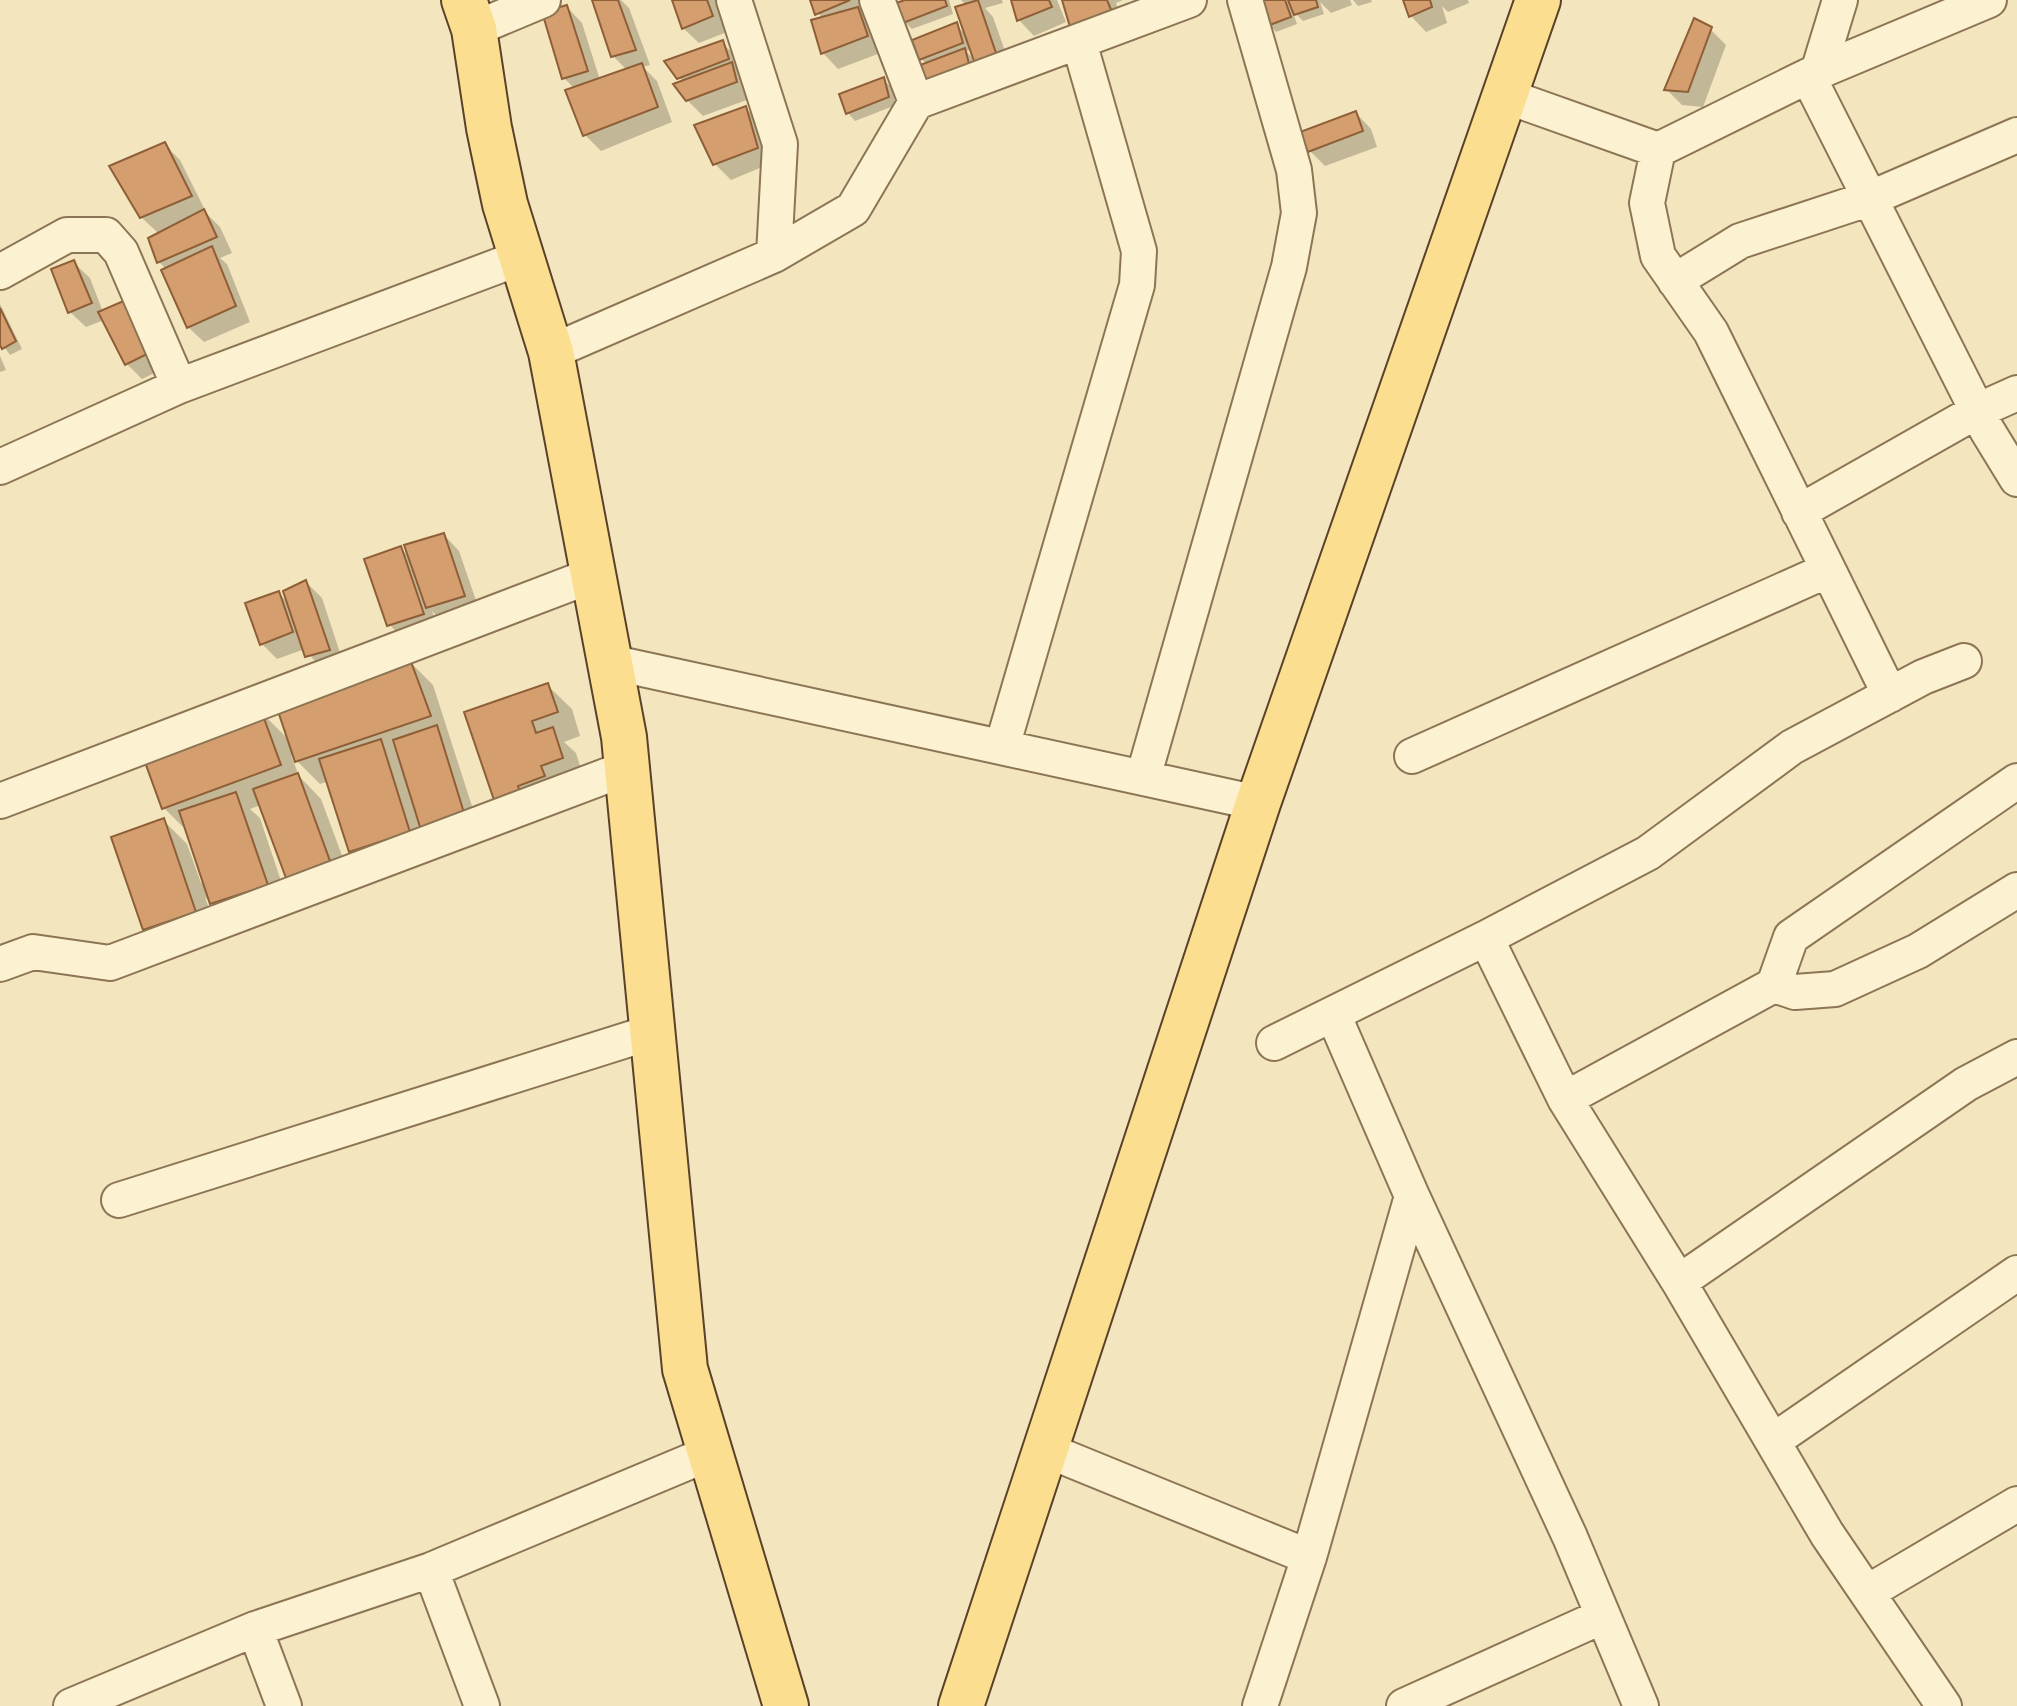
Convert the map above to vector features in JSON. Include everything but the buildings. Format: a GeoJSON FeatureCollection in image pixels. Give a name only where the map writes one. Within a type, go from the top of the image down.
{"type":"FeatureCollection","features":[{"type":"Feature","properties":{"kind":"main road"},"geometry":{"type":"LineString","coordinates":[[961,1706],[1258,803],[1538,0]]}},
{"type":"Feature","properties":{"kind":"main road"},"geometry":{"type":"LineString","coordinates":[[469,14],[505,204],[551,352],[627,768],[685,1369],[786,1706]]}},
{"type":"Feature","properties":{"kind":"street"},"geometry":{"type":"LineString","coordinates":[[469,14],[543,0]]}},
{"type":"Feature","properties":{"kind":"street"},"geometry":{"type":"LineString","coordinates":[[734,0],[780,144],[774,255]]}},
{"type":"Feature","properties":{"kind":"street"},"geometry":{"type":"LineString","coordinates":[[877,0],[916,102]]}},
{"type":"Feature","properties":{"kind":"street"},"geometry":{"type":"LineString","coordinates":[[551,352],[774,255],[853,209],[916,102],[1189,0]]}},
{"type":"Feature","properties":{"kind":"street"},"geometry":{"type":"LineString","coordinates":[[1143,778],[1289,267],[1299,213],[1294,170],[1245,0]]}},
{"type":"Feature","properties":{"kind":"street"},"geometry":{"type":"LineString","coordinates":[[1840,0],[1813,74],[1977,411],[2017,479]]}},
{"type":"Feature","properties":{"kind":"street"},"geometry":{"type":"LineString","coordinates":[[1506,96],[1658,150],[1813,74],[1989,0]]}},
{"type":"Feature","properties":{"kind":"street"},"geometry":{"type":"LineString","coordinates":[[1002,747],[1137,285],[1139,251],[1079,42]]}},
{"type":"Feature","properties":{"kind":"street"},"geometry":{"type":"LineString","coordinates":[[1609,133],[1647,203],[1658,256],[1711,332],[1890,695]]}},
{"type":"Feature","properties":{"kind":"street"},"geometry":{"type":"LineString","coordinates":[[1675,281],[1740,241],[1871,198],[2017,135]]}},
{"type":"Feature","properties":{"kind":"street"},"geometry":{"type":"LineString","coordinates":[[1647,203],[1658,150]]}},
{"type":"Feature","properties":{"kind":"street"},"geometry":{"type":"LineString","coordinates":[[0,272],[67,235],[106,235],[121,252],[179,386]]}},
{"type":"Feature","properties":{"kind":"street"},"geometry":{"type":"LineString","coordinates":[[0,467],[179,386],[522,257]]}},
{"type":"Feature","properties":{"kind":"street"},"geometry":{"type":"LineString","coordinates":[[1799,512],[1977,411],[2017,393]]}},
{"type":"Feature","properties":{"kind":"street"},"geometry":{"type":"LineString","coordinates":[[1412,756],[1828,570]]}},
{"type":"Feature","properties":{"kind":"street"},"geometry":{"type":"LineString","coordinates":[[0,801],[593,575]]}},
{"type":"Feature","properties":{"kind":"street"},"geometry":{"type":"LineString","coordinates":[[1274,1043],[1486,938],[1648,853],[1792,747],[1890,695],[1964,661]]}},
{"type":"Feature","properties":{"kind":"street"},"geometry":{"type":"LineString","coordinates":[[610,662],[1258,803]]}},
{"type":"Feature","properties":{"kind":"street"},"geometry":{"type":"LineString","coordinates":[[0,964],[33,952],[110,963],[627,768]]}},
{"type":"Feature","properties":{"kind":"street"},"geometry":{"type":"LineString","coordinates":[[1565,1099],[1774,985],[1791,937],[2017,781]]}},
{"type":"Feature","properties":{"kind":"street"},"geometry":{"type":"LineString","coordinates":[[1774,985],[1795,992],[1835,989],[1918,951],[2017,890]]}},
{"type":"Feature","properties":{"kind":"street"},"geometry":{"type":"LineString","coordinates":[[1486,938],[1565,1099],[1679,1282],[1827,1534],[1944,1706]]}},
{"type":"Feature","properties":{"kind":"street"},"geometry":{"type":"LineString","coordinates":[[1333,1014],[1641,1706]]}},
{"type":"Feature","properties":{"kind":"street"},"geometry":{"type":"LineString","coordinates":[[119,1200],[652,1032]]}},
{"type":"Feature","properties":{"kind":"street"},"geometry":{"type":"LineString","coordinates":[[1679,1282],[1966,1084],[2017,1057]]}},
{"type":"Feature","properties":{"kind":"street"},"geometry":{"type":"LineString","coordinates":[[1260,1706],[1309,1557],[1412,1196]]}},
{"type":"Feature","properties":{"kind":"street"},"geometry":{"type":"LineString","coordinates":[[1773,1441],[2017,1273]]}},
{"type":"Feature","properties":{"kind":"street"},"geometry":{"type":"LineString","coordinates":[[1044,1449],[1309,1557]]}},
{"type":"Feature","properties":{"kind":"street"},"geometry":{"type":"LineString","coordinates":[[71,1706],[255,1629],[431,1570],[710,1453]]}},
{"type":"Feature","properties":{"kind":"street"},"geometry":{"type":"LineString","coordinates":[[1868,1592],[2017,1504]]}},
{"type":"Feature","properties":{"kind":"street"},"geometry":{"type":"LineString","coordinates":[[431,1570],[482,1706]]}},
{"type":"Feature","properties":{"kind":"street"},"geometry":{"type":"LineString","coordinates":[[1404,1706],[1603,1616]]}},
{"type":"Feature","properties":{"kind":"street"},"geometry":{"type":"LineString","coordinates":[[255,1629],[284,1706]]}}]}
